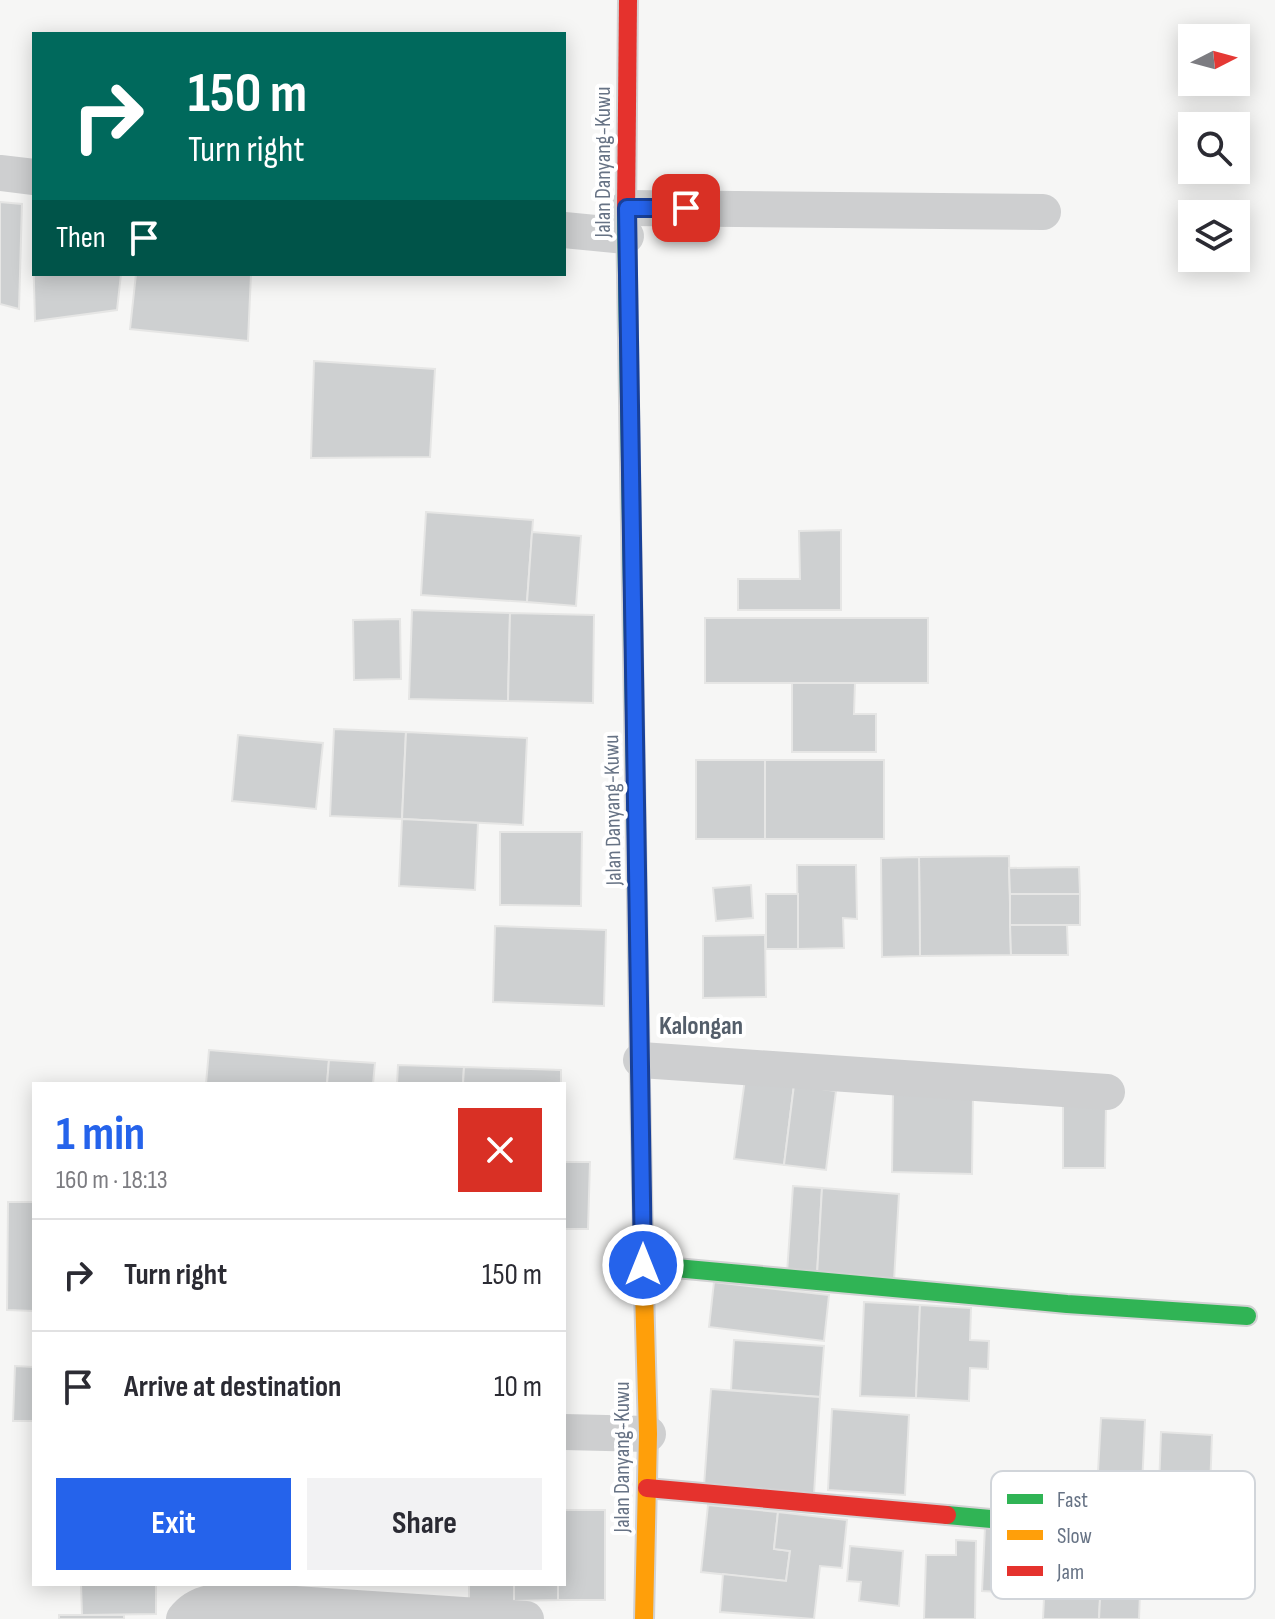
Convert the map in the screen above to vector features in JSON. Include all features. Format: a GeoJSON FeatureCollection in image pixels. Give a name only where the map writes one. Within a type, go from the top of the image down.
{"type":"FeatureCollection","features":[{"type":"Feature","properties":{"kind":"main road","name":"Jalan Danyang-Kuwu"},"geometry":{"type":"LineString","coordinates":[[628,0],[626,222],[648,1434],[644,1619]]}},
{"type":"Feature","properties":{"kind":"main road"},"geometry":{"type":"LineString","coordinates":[[643,1265],[1067,1304],[1247,1316]]}},
{"type":"Feature","properties":{"kind":"main road"},"geometry":{"type":"LineString","coordinates":[[647,1488],[991,1519]]}},
{"type":"Feature","properties":{"kind":"street"},"geometry":{"type":"LineString","coordinates":[[0,173],[32,177]]}},
{"type":"Feature","properties":{"kind":"street"},"geometry":{"type":"LineString","coordinates":[[566,230],[626,222],[1043,212]]}},
{"type":"Feature","properties":{"kind":"street"},"geometry":{"type":"LineString","coordinates":[[641,1060],[1107,1092]]}},
{"type":"Feature","properties":{"kind":"street"},"geometry":{"type":"LineString","coordinates":[[566,1432],[648,1434]]}},
{"type":"Feature","properties":{"kind":"street"},"geometry":{"type":"LineString","coordinates":[[184,1619],[192,1608],[216,1601],[526,1619]]}},
{"type":"Feature","properties":{"kind":"building"},"geometry":{"type":"Polygon","coordinates":[[[0,202],[22,204],[19,309],[0,304],[0,202]]]}},
{"type":"Feature","properties":{"kind":"building"},"geometry":{"type":"Polygon","coordinates":[[[34,276],[121,276],[117,310],[35,321],[34,276]]]}},
{"type":"Feature","properties":{"kind":"building"},"geometry":{"type":"Polygon","coordinates":[[[136,276],[251,276],[248,341],[130,329],[136,276]]]}},
{"type":"Feature","properties":{"kind":"building"},"geometry":{"type":"Polygon","coordinates":[[[314,361],[435,369],[430,457],[311,458],[314,361]]]}},
{"type":"Feature","properties":{"kind":"building"},"geometry":{"type":"Polygon","coordinates":[[[426,512],[533,520],[527,602],[421,595],[426,512]]]}},
{"type":"Feature","properties":{"kind":"building"},"geometry":{"type":"Polygon","coordinates":[[[841,530],[841,610],[738,610],[738,579],[800,579],[799,531],[841,530]]]}},
{"type":"Feature","properties":{"kind":"building"},"geometry":{"type":"Polygon","coordinates":[[[532,532],[581,536],[576,606],[527,602],[532,532]]]}},
{"type":"Feature","properties":{"kind":"building"},"geometry":{"type":"Polygon","coordinates":[[[412,610],[510,613],[508,701],[409,699],[412,610]]]}},
{"type":"Feature","properties":{"kind":"building"},"geometry":{"type":"Polygon","coordinates":[[[510,613],[594,615],[593,703],[508,701],[510,613]]]}},
{"type":"Feature","properties":{"kind":"building"},"geometry":{"type":"Polygon","coordinates":[[[705,618],[928,618],[928,683],[705,683],[705,618]]]}},
{"type":"Feature","properties":{"kind":"building"},"geometry":{"type":"Polygon","coordinates":[[[400,619],[401,679],[354,680],[353,620],[400,619]]]}},
{"type":"Feature","properties":{"kind":"building"},"geometry":{"type":"Polygon","coordinates":[[[792,683],[855,683],[854,714],[876,714],[876,752],[792,752],[792,683]]]}},
{"type":"Feature","properties":{"kind":"building"},"geometry":{"type":"Polygon","coordinates":[[[334,729],[406,732],[402,819],[330,816],[334,729]]]}},
{"type":"Feature","properties":{"kind":"building"},"geometry":{"type":"Polygon","coordinates":[[[406,732],[527,738],[523,825],[402,819],[406,732]]]}},
{"type":"Feature","properties":{"kind":"building"},"geometry":{"type":"Polygon","coordinates":[[[238,735],[323,743],[316,809],[232,801],[238,735]]]}},
{"type":"Feature","properties":{"kind":"building"},"geometry":{"type":"Polygon","coordinates":[[[696,760],[765,760],[765,839],[696,839],[696,760]]]}},
{"type":"Feature","properties":{"kind":"building"},"geometry":{"type":"Polygon","coordinates":[[[765,760],[884,760],[884,839],[765,839],[765,760]]]}},
{"type":"Feature","properties":{"kind":"building"},"geometry":{"type":"Polygon","coordinates":[[[402,819],[478,823],[475,890],[399,886],[402,819]]]}},
{"type":"Feature","properties":{"kind":"building"},"geometry":{"type":"Polygon","coordinates":[[[500,832],[582,832],[581,906],[500,905],[500,832]]]}},
{"type":"Feature","properties":{"kind":"building"},"geometry":{"type":"Polygon","coordinates":[[[1009,856],[1011,955],[920,956],[919,857],[1009,856]]]}},
{"type":"Feature","properties":{"kind":"building"},"geometry":{"type":"Polygon","coordinates":[[[919,857],[920,956],[882,957],[881,858],[919,857]]]}},
{"type":"Feature","properties":{"kind":"building"},"geometry":{"type":"Polygon","coordinates":[[[797,865],[856,865],[857,919],[843,918],[844,948],[798,949],[797,865]]]}},
{"type":"Feature","properties":{"kind":"building"},"geometry":{"type":"Polygon","coordinates":[[[1079,867],[1080,894],[1010,894],[1009,868],[1079,867]]]}},
{"type":"Feature","properties":{"kind":"building"},"geometry":{"type":"Polygon","coordinates":[[[751,885],[753,918],[716,921],[713,888],[751,885]]]}},
{"type":"Feature","properties":{"kind":"building"},"geometry":{"type":"Polygon","coordinates":[[[766,894],[798,894],[798,949],[766,949],[766,894]]]}},
{"type":"Feature","properties":{"kind":"building"},"geometry":{"type":"Polygon","coordinates":[[[1010,894],[1080,894],[1080,925],[1010,925],[1010,894]]]}},
{"type":"Feature","properties":{"kind":"building"},"geometry":{"type":"Polygon","coordinates":[[[1010,925],[1067,925],[1068,955],[1011,955],[1010,925]]]}},
{"type":"Feature","properties":{"kind":"building"},"geometry":{"type":"Polygon","coordinates":[[[495,926],[606,930],[604,1006],[493,1002],[495,926]]]}},
{"type":"Feature","properties":{"kind":"building"},"geometry":{"type":"Polygon","coordinates":[[[765,935],[766,997],[703,998],[703,936],[765,935]]]}},
{"type":"Feature","properties":{"kind":"building"},"geometry":{"type":"Polygon","coordinates":[[[209,1050],[329,1060],[327,1082],[206,1082],[209,1050]]]}},
{"type":"Feature","properties":{"kind":"building"},"geometry":{"type":"Polygon","coordinates":[[[329,1060],[375,1063],[373,1082],[327,1082],[329,1060]]]}},
{"type":"Feature","properties":{"kind":"building"},"geometry":{"type":"Polygon","coordinates":[[[398,1065],[464,1067],[463,1082],[397,1082],[398,1065]]]}},
{"type":"Feature","properties":{"kind":"building"},"geometry":{"type":"Polygon","coordinates":[[[464,1067],[561,1070],[561,1082],[463,1082],[464,1067]]]}},
{"type":"Feature","properties":{"kind":"building"},"geometry":{"type":"Polygon","coordinates":[[[745,1079],[794,1085],[784,1165],[734,1159],[745,1079]]]}},
{"type":"Feature","properties":{"kind":"building"},"geometry":{"type":"Polygon","coordinates":[[[794,1085],[836,1091],[826,1170],[784,1165],[794,1085]]]}},
{"type":"Feature","properties":{"kind":"building"},"geometry":{"type":"Polygon","coordinates":[[[893,1093],[973,1095],[972,1174],[892,1172],[893,1093]]]}},
{"type":"Feature","properties":{"kind":"building"},"geometry":{"type":"Polygon","coordinates":[[[1063,1105],[1106,1105],[1105,1168],[1063,1168],[1063,1105]]]}},
{"type":"Feature","properties":{"kind":"building"},"geometry":{"type":"Polygon","coordinates":[[[566,1162],[590,1162],[588,1229],[566,1229],[566,1162]]]}},
{"type":"Feature","properties":{"kind":"building"},"geometry":{"type":"Polygon","coordinates":[[[793,1186],[822,1188],[817,1275],[787,1273],[793,1186]]]}},
{"type":"Feature","properties":{"kind":"building"},"geometry":{"type":"Polygon","coordinates":[[[822,1188],[899,1194],[894,1281],[817,1275],[822,1188]]]}},
{"type":"Feature","properties":{"kind":"building"},"geometry":{"type":"Polygon","coordinates":[[[8,1202],[32,1202],[32,1311],[7,1310],[8,1202]]]}},
{"type":"Feature","properties":{"kind":"building"},"geometry":{"type":"Polygon","coordinates":[[[714,1282],[829,1295],[824,1341],[709,1327],[714,1282]]]}},
{"type":"Feature","properties":{"kind":"building"},"geometry":{"type":"Polygon","coordinates":[[[864,1302],[920,1305],[916,1398],[860,1396],[864,1302]]]}},
{"type":"Feature","properties":{"kind":"building"},"geometry":{"type":"Polygon","coordinates":[[[920,1305],[971,1308],[970,1340],[989,1341],[988,1369],[970,1368],[969,1401],[916,1398],[920,1305]]]}},
{"type":"Feature","properties":{"kind":"building"},"geometry":{"type":"Polygon","coordinates":[[[734,1340],[824,1346],[820,1397],[731,1390],[734,1340]]]}},
{"type":"Feature","properties":{"kind":"building"},"geometry":{"type":"Polygon","coordinates":[[[15,1366],[32,1367],[32,1421],[13,1421],[15,1366]]]}},
{"type":"Feature","properties":{"kind":"building"},"geometry":{"type":"Polygon","coordinates":[[[711,1389],[820,1397],[814,1494],[704,1486],[711,1389]]]}},
{"type":"Feature","properties":{"kind":"building"},"geometry":{"type":"Polygon","coordinates":[[[832,1409],[909,1415],[905,1495],[828,1490],[832,1409]]]}},
{"type":"Feature","properties":{"kind":"building"},"geometry":{"type":"Polygon","coordinates":[[[1101,1418],[1145,1420],[1143,1471],[1098,1471],[1101,1418]]]}},
{"type":"Feature","properties":{"kind":"building"},"geometry":{"type":"Polygon","coordinates":[[[1161,1432],[1212,1435],[1211,1471],[1160,1471],[1161,1432]]]}},
{"type":"Feature","properties":{"kind":"building"},"geometry":{"type":"Polygon","coordinates":[[[708,1505],[778,1512],[774,1549],[790,1551],[786,1581],[701,1572],[708,1505]]]}},
{"type":"Feature","properties":{"kind":"building"},"geometry":{"type":"Polygon","coordinates":[[[566,1510],[605,1510],[605,1600],[558,1600],[558,1586],[566,1586],[566,1510]]]}},
{"type":"Feature","properties":{"kind":"building"},"geometry":{"type":"Polygon","coordinates":[[[778,1512],[847,1520],[842,1568],[820,1566],[814,1619],[720,1612],[723,1574],[786,1581],[790,1551],[774,1549],[778,1512]]]}},
{"type":"Feature","properties":{"kind":"building"},"geometry":{"type":"Polygon","coordinates":[[[985,1527],[991,1527],[991,1592],[982,1591],[985,1527]]]}},
{"type":"Feature","properties":{"kind":"building"},"geometry":{"type":"Polygon","coordinates":[[[956,1540],[976,1541],[975,1619],[924,1619],[926,1555],[956,1555],[956,1540]]]}},
{"type":"Feature","properties":{"kind":"building"},"geometry":{"type":"Polygon","coordinates":[[[850,1546],[903,1551],[899,1606],[859,1601],[861,1582],[847,1581],[850,1546]]]}},
{"type":"Feature","properties":{"kind":"building"},"geometry":{"type":"Polygon","coordinates":[[[81,1586],[156,1586],[156,1614],[82,1615],[81,1586]]]}},
{"type":"Feature","properties":{"kind":"building"},"geometry":{"type":"Polygon","coordinates":[[[469,1586],[514,1586],[514,1601],[469,1601],[469,1586]]]}},
{"type":"Feature","properties":{"kind":"building"},"geometry":{"type":"Polygon","coordinates":[[[514,1586],[558,1586],[558,1600],[514,1601],[514,1586]]]}},
{"type":"Feature","properties":{"kind":"building"},"geometry":{"type":"Polygon","coordinates":[[[1044,1599],[1100,1599],[1099,1619],[1043,1619],[1044,1599]]]}},
{"type":"Feature","properties":{"kind":"building"},"geometry":{"type":"Polygon","coordinates":[[[1100,1599],[1140,1599],[1139,1619],[1099,1619],[1100,1599]]]}},
{"type":"Feature","properties":{"kind":"building"},"geometry":{"type":"Polygon","coordinates":[[[59,1615],[124,1615],[124,1619],[59,1619],[59,1615]]]}},
{"type":"Feature","properties":{"kind":"traffic: fast"},"geometry":{"type":"LineString","coordinates":[[626,213],[640,1086]]}},
{"type":"Feature","properties":{"kind":"traffic: fast"},"geometry":{"type":"LineString","coordinates":[[643,1265],[1067,1304],[1247,1316]]}},
{"type":"Feature","properties":{"kind":"traffic: fast"},"geometry":{"type":"LineString","coordinates":[[947,1515],[991,1519]]}},
{"type":"Feature","properties":{"kind":"traffic: slow"},"geometry":{"type":"LineString","coordinates":[[644,1290],[648,1434],[644,1619]]}},
{"type":"Feature","properties":{"kind":"traffic: jam"},"geometry":{"type":"LineString","coordinates":[[626,213],[628,0]]}},
{"type":"Feature","properties":{"kind":"traffic: jam"},"geometry":{"type":"LineString","coordinates":[[640,1086],[644,1290]]}},
{"type":"Feature","properties":{"kind":"traffic: jam"},"geometry":{"type":"LineString","coordinates":[[647,1488],[947,1515]]}},
{"type":"Feature","properties":{"kind":"district","name":"Kalongan"},"geometry":{"type":"Point","coordinates":[701,1026]}},
{"type":"Feature","properties":{"kind":"route"},"geometry":{"type":"LineString","coordinates":[[643,1265],[627,208],[686,208]]}}]}
